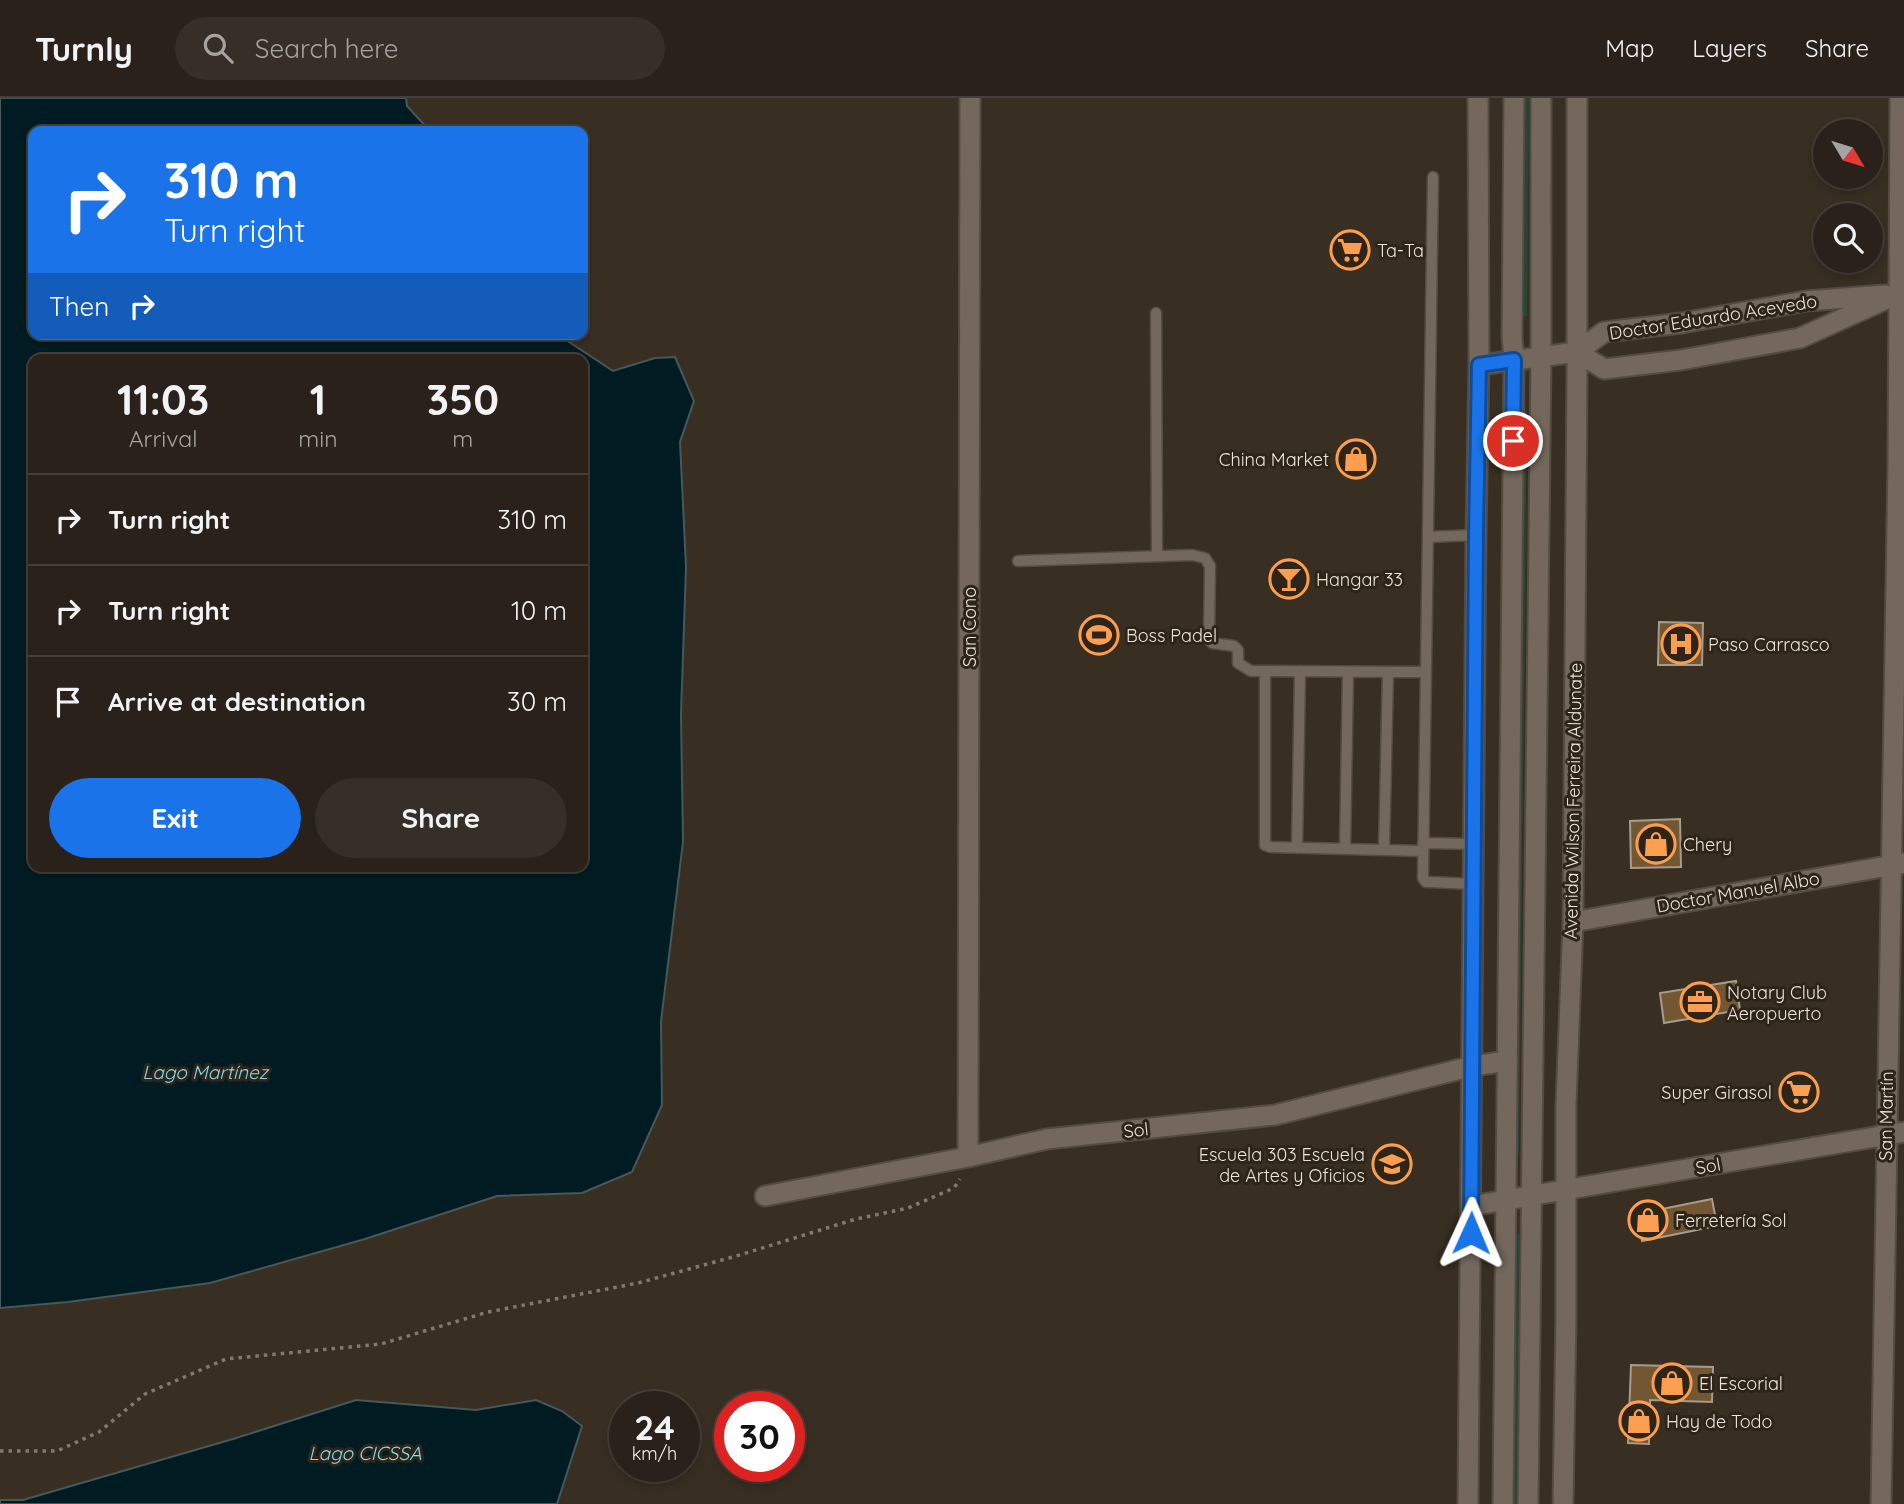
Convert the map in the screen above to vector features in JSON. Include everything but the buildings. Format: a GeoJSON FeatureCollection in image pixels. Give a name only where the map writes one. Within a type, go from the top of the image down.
{"type":"FeatureCollection","features":[{"type":"Feature","properties":{"kind":"street","name":"San Cono"},"geometry":{"type":"LineString","coordinates":[[968,1157],[970,98]]}},
{"type":"Feature","properties":{"kind":"street"},"geometry":{"type":"LineString","coordinates":[[1468,1504],[1479,365],[1478,98]]}},
{"type":"Feature","properties":{"kind":"street"},"geometry":{"type":"LineString","coordinates":[[1503,1504],[1514,98]]}},
{"type":"Feature","properties":{"kind":"street","name":"Avenida Wilson Ferreira Aldunate"},"geometry":{"type":"LineString","coordinates":[[1528,1504],[1541,356],[1541,98]]}},
{"type":"Feature","properties":{"kind":"street","name":"Avenida Wilson Ferreira Aldunate"},"geometry":{"type":"LineString","coordinates":[[1563,1504],[1566,1104],[1573,922],[1577,98]]}},
{"type":"Feature","properties":{"kind":"street","name":"San Martín"},"geometry":{"type":"LineString","coordinates":[[1881,1504],[1895,1134],[1902,292],[1900,98]]}},
{"type":"Feature","properties":{"kind":"street","name":"Doctor Eduardo Acevedo"},"geometry":{"type":"LineString","coordinates":[[1902,292],[1800,338],[1681,360],[1604,369],[1577,352],[1604,332],[1682,323],[1806,301],[1902,292]]}},
{"type":"Feature","properties":{"kind":"street"},"geometry":{"type":"LineString","coordinates":[[1479,365],[1577,352]]}},
{"type":"Feature","properties":{"kind":"street","name":"Doctor Manuel Albo"},"geometry":{"type":"LineString","coordinates":[[1573,922],[1897,864]]}},
{"type":"Feature","properties":{"kind":"street","name":"Sol"},"geometry":{"type":"LineString","coordinates":[[765,1196],[1047,1139],[1275,1115],[1473,1066],[1507,1061]]}},
{"type":"Feature","properties":{"kind":"street","name":"Sol"},"geometry":{"type":"LineString","coordinates":[[1471,1206],[1895,1134]]}},
{"type":"Feature","properties":{"kind":"lane"},"geometry":{"type":"LineString","coordinates":[[1433,177],[1423,878],[1426,882],[1473,884]]}},
{"type":"Feature","properties":{"kind":"lane"},"geometry":{"type":"LineString","coordinates":[[1156,313],[1157,556]]}},
{"type":"Feature","properties":{"kind":"lane"},"geometry":{"type":"LineString","coordinates":[[1428,537],[1476,536]]}},
{"type":"Feature","properties":{"kind":"lane"},"geometry":{"type":"LineString","coordinates":[[1018,561],[1192,555],[1205,558],[1210,566],[1209,640],[1212,643],[1234,646],[1238,650],[1238,663],[1251,671],[1426,672]]}},
{"type":"Feature","properties":{"kind":"lane"},"geometry":{"type":"LineString","coordinates":[[1265,671],[1265,845],[1384,850],[1474,844]]}},
{"type":"Feature","properties":{"kind":"lane"},"geometry":{"type":"LineString","coordinates":[[1297,848],[1300,671]]}},
{"type":"Feature","properties":{"kind":"lane"},"geometry":{"type":"LineString","coordinates":[[1345,849],[1348,672]]}},
{"type":"Feature","properties":{"kind":"lane"},"geometry":{"type":"LineString","coordinates":[[1384,850],[1388,672]]}},
{"type":"Feature","properties":{"kind":"path"},"geometry":{"type":"LineString","coordinates":[[0,1451],[57,1451],[99,1432],[145,1394],[226,1359],[381,1344],[488,1312],[638,1283],[856,1219],[908,1208],[954,1188],[966,1170],[968,1157]]}},
{"type":"Feature","properties":{"kind":"green space"},"geometry":{"type":"Polygon","coordinates":[[[1525,98],[1529,98],[1527,316],[1524,317],[1525,98]]]}},
{"type":"Feature","properties":{"kind":"green space"},"geometry":{"type":"Polygon","coordinates":[[[1522,409],[1527,409],[1518,1154],[1522,409]]]}},
{"type":"Feature","properties":{"kind":"green space"},"geometry":{"type":"Polygon","coordinates":[[[1516,1233],[1519,1234],[1517,1504],[1513,1504],[1516,1233]]]}},
{"type":"Feature","properties":{"kind":"water","name":"Lago Martínez"},"geometry":{"type":"Polygon","coordinates":[[[0,98],[406,98],[407,106],[425,126],[28,126],[28,340],[566,340],[587,354],[28,354],[28,872],[588,872],[588,354],[613,371],[655,358],[675,357],[694,401],[680,442],[686,567],[681,714],[683,842],[661,1021],[662,1105],[632,1172],[582,1193],[497,1196],[365,1239],[210,1283],[0,1308],[0,98]]]}},
{"type":"Feature","properties":{"kind":"water","name":"Lago CICSSA"},"geometry":{"type":"Polygon","coordinates":[[[356,1400],[476,1410],[536,1400],[562,1411],[582,1426],[557,1504],[0,1504],[0,1500],[23,1500],[356,1400]]]}},
{"type":"Feature","properties":{"kind":"place","name":"Ta-Ta"},"geometry":{"type":"Point","coordinates":[1350,250]}},
{"type":"Feature","properties":{"kind":"place","name":"China Market"},"geometry":{"type":"Point","coordinates":[1356,459]}},
{"type":"Feature","properties":{"kind":"place","name":"Hangar 33"},"geometry":{"type":"Point","coordinates":[1289,579]}},
{"type":"Feature","properties":{"kind":"place","name":"Boss Padel"},"geometry":{"type":"Point","coordinates":[1099,635]}},
{"type":"Feature","properties":{"kind":"place","name":"Paso Carrasco"},"geometry":{"type":"Point","coordinates":[1681,644]}},
{"type":"Feature","properties":{"kind":"place","name":"Chery"},"geometry":{"type":"Point","coordinates":[1656,844]}},
{"type":"Feature","properties":{"kind":"place","name":"Notary Club Aeropuerto"},"geometry":{"type":"Point","coordinates":[1700,1002]}},
{"type":"Feature","properties":{"kind":"place","name":"Super Girasol"},"geometry":{"type":"Point","coordinates":[1799,1092]}},
{"type":"Feature","properties":{"kind":"place","name":"Escuela 303 Escuela de Artes y Oficios"},"geometry":{"type":"Point","coordinates":[1392,1164]}},
{"type":"Feature","properties":{"kind":"place","name":"Ferretería Sol"},"geometry":{"type":"Point","coordinates":[1648,1220]}},
{"type":"Feature","properties":{"kind":"place","name":"El Escorial"},"geometry":{"type":"Point","coordinates":[1672,1383]}},
{"type":"Feature","properties":{"kind":"place","name":"Hay de Todo"},"geometry":{"type":"Point","coordinates":[1639,1421]}},
{"type":"Feature","properties":{"kind":"route"},"geometry":{"type":"LineString","coordinates":[[1471,1233],[1479,365],[1514,360],[1513,441]]}}]}
